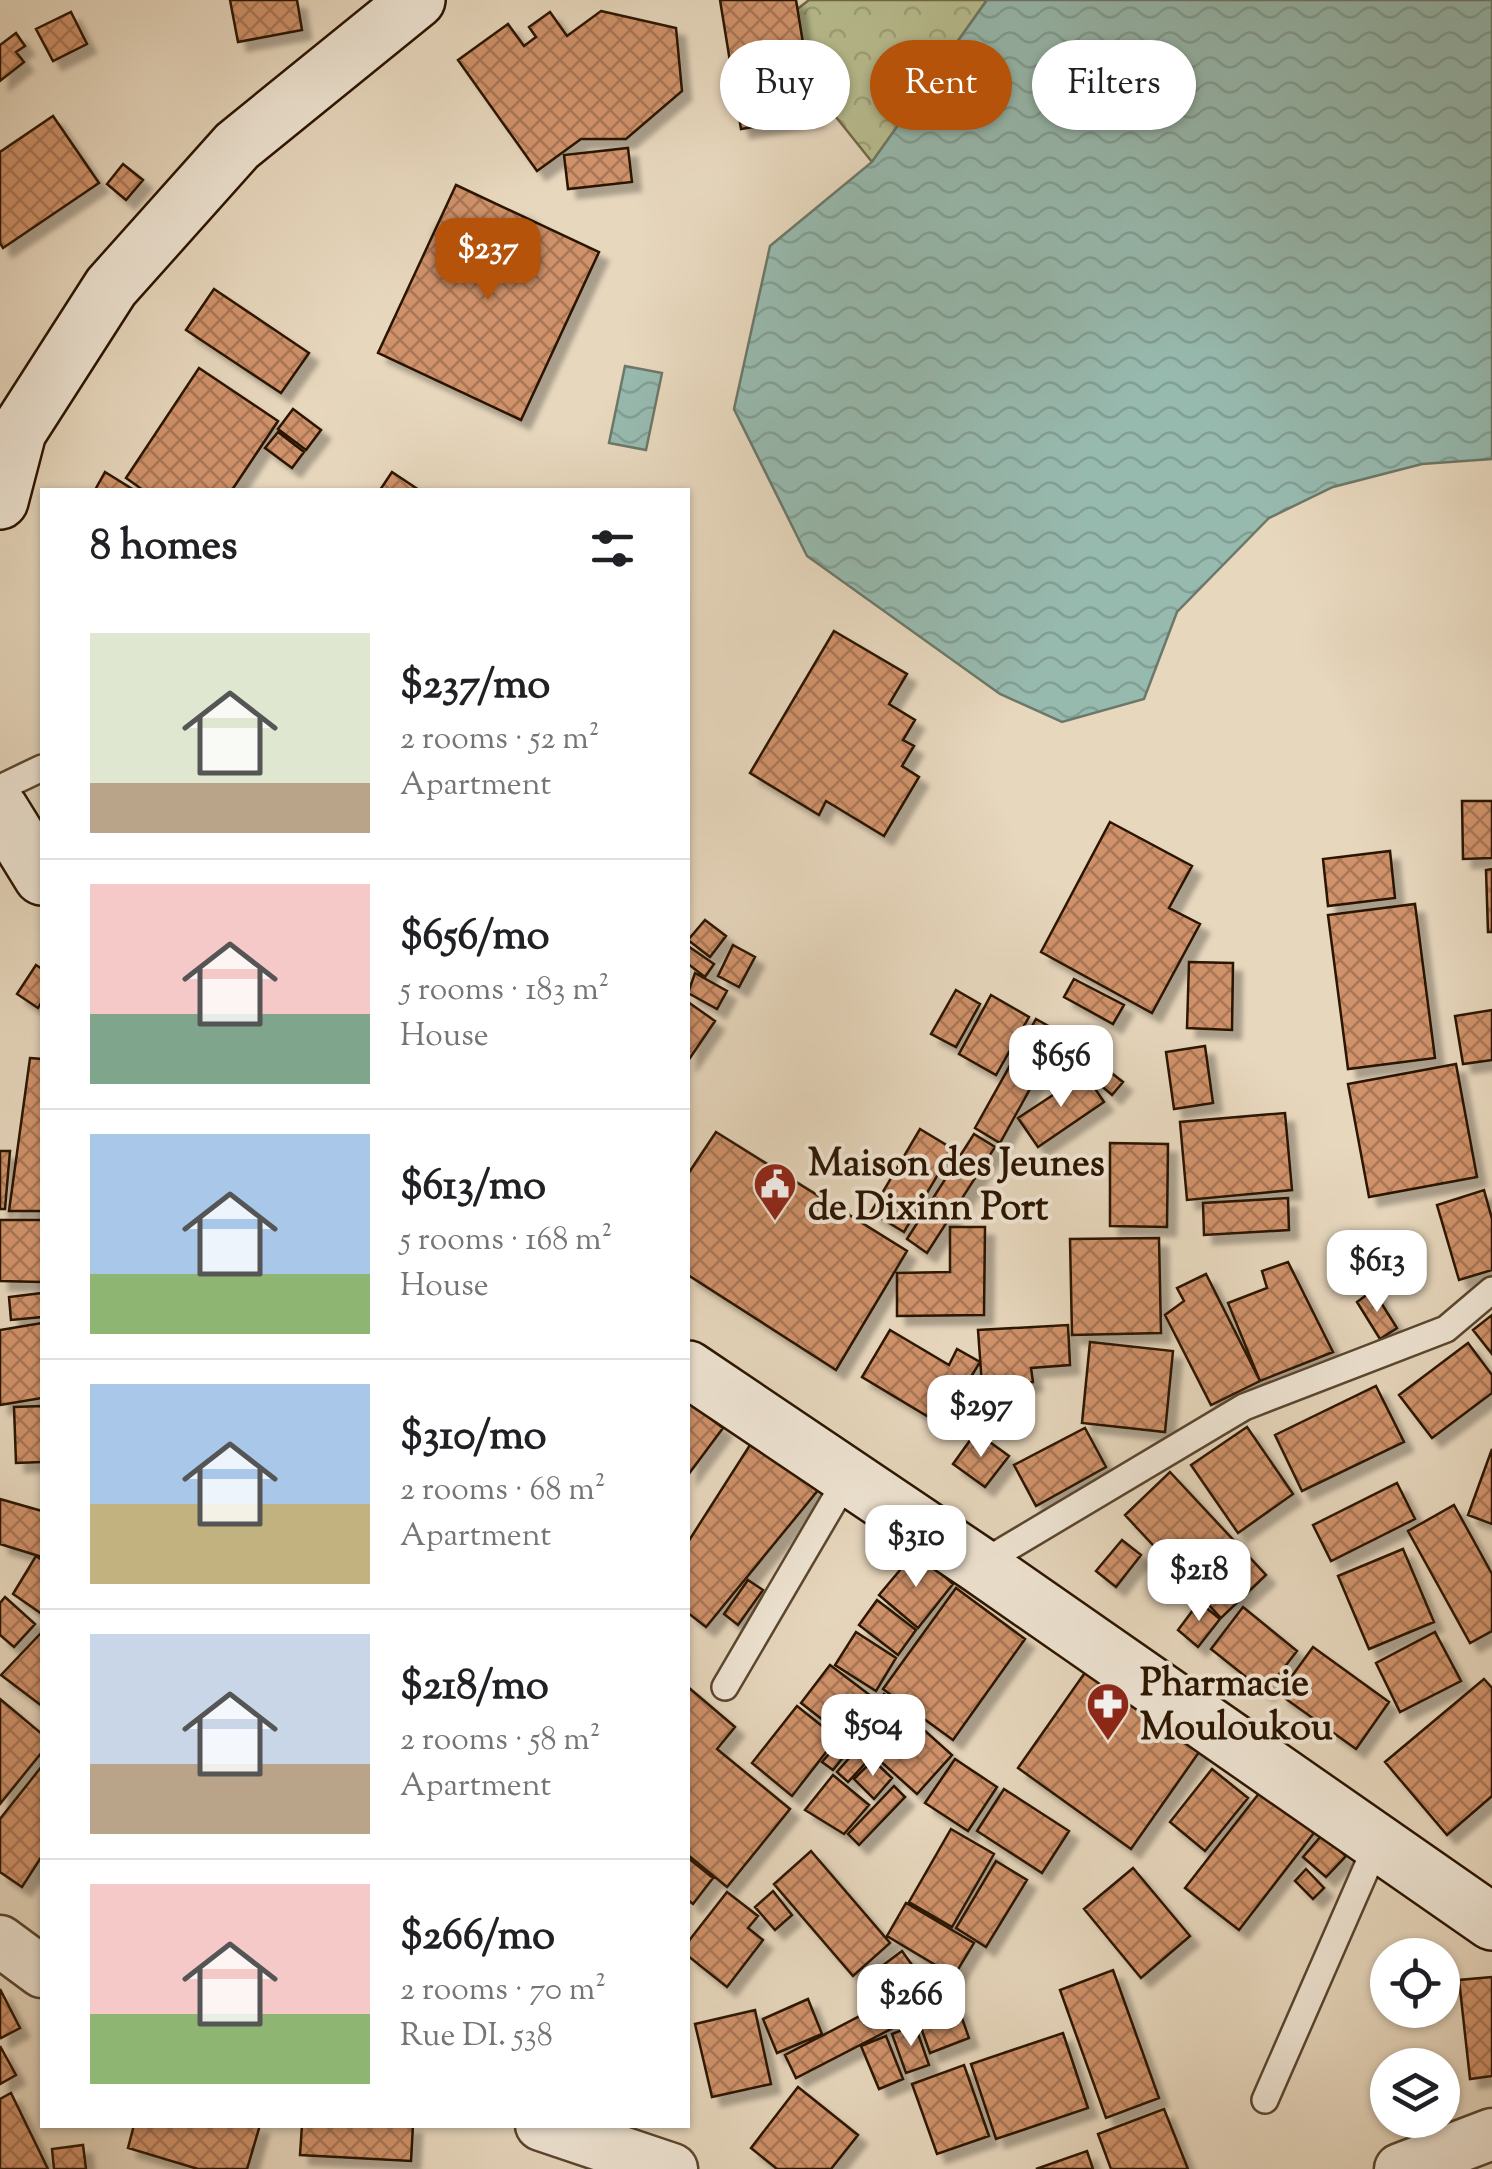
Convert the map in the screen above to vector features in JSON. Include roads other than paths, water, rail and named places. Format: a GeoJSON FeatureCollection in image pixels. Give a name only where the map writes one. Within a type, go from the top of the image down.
{"type":"FeatureCollection","features":[{"type":"Feature","properties":{"kind":"main road"},"geometry":{"type":"LineString","coordinates":[[0,501],[18,432],[111,288],[237,146],[417,0]]}},
{"type":"Feature","properties":{"kind":"main road"},"geometry":{"type":"LineString","coordinates":[[0,809],[40,874]]}},
{"type":"Feature","properties":{"kind":"main road"},"geometry":{"type":"LineString","coordinates":[[690,1370],[1492,1922]]}},
{"type":"Feature","properties":{"kind":"street"},"geometry":{"type":"LineString","coordinates":[[0,1941],[40,1971]]}},
{"type":"Feature","properties":{"kind":"street"},"geometry":{"type":"LineString","coordinates":[[550,2128],[672,2169]]}},
{"type":"Feature","properties":{"kind":"street"},"geometry":{"type":"LineString","coordinates":[[1400,2169],[1492,2134]]}},
{"type":"Feature","properties":{"kind":"lane"},"geometry":{"type":"LineString","coordinates":[[0,788],[40,769]]}},
{"type":"Feature","properties":{"kind":"lane"},"geometry":{"type":"LineString","coordinates":[[978,1565],[1244,1407],[1446,1329],[1492,1290]]}},
{"type":"Feature","properties":{"kind":"lane"},"geometry":{"type":"LineString","coordinates":[[725,1687],[848,1477]]}},
{"type":"Feature","properties":{"kind":"lane"},"geometry":{"type":"LineString","coordinates":[[1265,2100],[1378,1842]]}},
{"type":"Feature","properties":{"kind":"water"},"geometry":{"type":"Polygon","coordinates":[[[987,0],[1492,0],[1492,459],[1422,464],[1333,487],[1269,518],[1177,612],[1144,699],[1062,722],[1000,694],[807,556],[734,409],[770,246],[872,162],[895,130],[1012,130],[1012,40],[959,40],[987,0]]]}},
{"type":"Feature","properties":{"kind":"water"},"geometry":{"type":"Polygon","coordinates":[[[625,366],[662,373],[646,450],[609,443],[625,366]]]}},
{"type":"Feature","properties":{"kind":"place","name":"Maison des Jeunes de Dixinn Port"},"geometry":{"type":"Point","coordinates":[775,1222]}},
{"type":"Feature","properties":{"kind":"place","name":"Pharmacie Mouloukou"},"geometry":{"type":"Point","coordinates":[1108,1742]}}]}
